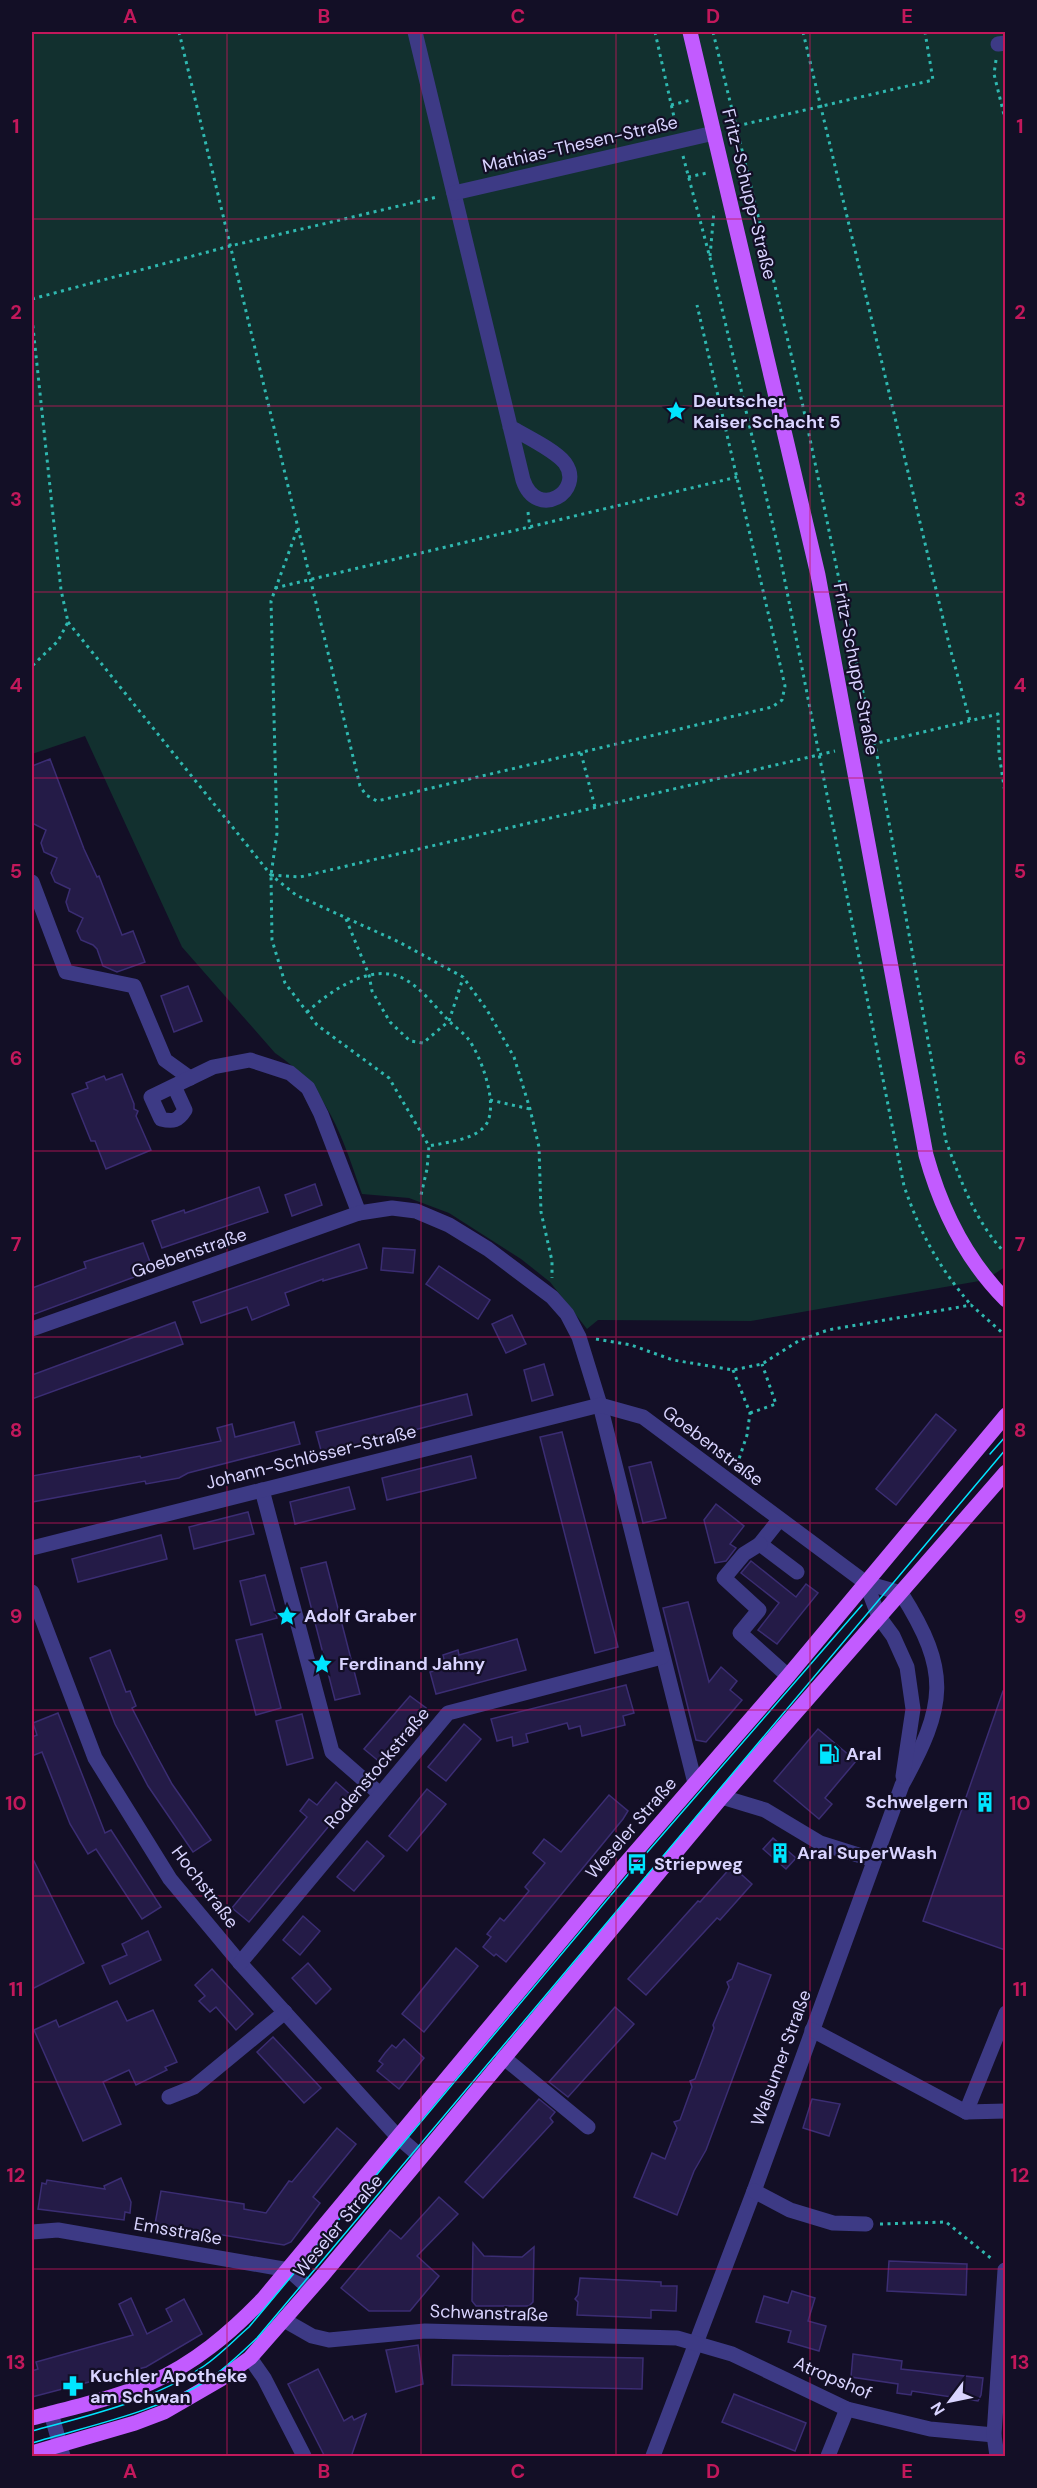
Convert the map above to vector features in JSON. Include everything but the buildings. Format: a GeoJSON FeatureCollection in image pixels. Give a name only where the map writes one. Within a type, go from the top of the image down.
{"type":"FeatureCollection","features":[{"type":"Feature","properties":{"kind":"main road","name":"Fritz-Schupp-Straße"},"geometry":{"type":"LineString","coordinates":[[690,32],[818,575],[926,1155],[936,1192],[950,1224],[962,1244],[1005,1300]]}},
{"type":"Feature","properties":{"kind":"main road","name":"Weseler Straße"},"geometry":{"type":"LineString","coordinates":[[32,2418],[124,2393],[152,2382],[211,2348],[237,2326],[290,2270],[397,2136],[625,1864],[789,1676],[1005,1415]]}},
{"type":"Feature","properties":{"kind":"main road","name":"Weseler Straße"},"geometry":{"type":"LineString","coordinates":[[32,2453],[61,2451],[164,2412],[221,2379],[250,2358],[722,1797],[1005,1472]]}},
{"type":"Feature","properties":{"kind":"street"},"geometry":{"type":"LineString","coordinates":[[415,32],[510,427],[526,488],[537,499],[545,500],[560,496],[565,491],[570,478],[565,463],[510,427]]}},
{"type":"Feature","properties":{"kind":"street","name":"Mathias-Thesen-Straße"},"geometry":{"type":"LineString","coordinates":[[454,193],[714,133]]}},
{"type":"Feature","properties":{"kind":"street"},"geometry":{"type":"LineString","coordinates":[[32,882],[66,972],[134,986],[165,1060],[190,1078]]}},
{"type":"Feature","properties":{"kind":"street"},"geometry":{"type":"LineString","coordinates":[[174,1086],[213,1067],[250,1060],[290,1073],[308,1088],[321,1114],[359,1213]]}},
{"type":"Feature","properties":{"kind":"street","name":"Goebenstraße"},"geometry":{"type":"LineString","coordinates":[[32,1329],[359,1213],[392,1208],[416,1211],[449,1225],[488,1249],[552,1298],[567,1314],[579,1337],[600,1405],[643,1417],[728,1483],[866,1583]]}},
{"type":"Feature","properties":{"kind":"street"},"geometry":{"type":"LineString","coordinates":[[600,1405],[695,1783]]}},
{"type":"Feature","properties":{"kind":"street","name":"Johann-Schlösser-Straße"},"geometry":{"type":"LineString","coordinates":[[32,1548],[600,1405]]}},
{"type":"Feature","properties":{"kind":"street"},"geometry":{"type":"LineString","coordinates":[[262,1490],[332,1752],[380,1794]]}},
{"type":"Feature","properties":{"kind":"street"},"geometry":{"type":"LineString","coordinates":[[779,1520],[760,1544],[744,1554],[724,1578],[759,1610],[740,1633],[789,1676]]}},
{"type":"Feature","properties":{"kind":"street"},"geometry":{"type":"LineString","coordinates":[[760,1544],[797,1572]]}},
{"type":"Feature","properties":{"kind":"street"},"geometry":{"type":"LineString","coordinates":[[866,1583],[901,1593]]}},
{"type":"Feature","properties":{"kind":"street","name":"Walsumer Straße"},"geometry":{"type":"LineString","coordinates":[[866,1583],[879,1617],[893,1636],[907,1667],[913,1709],[902,1785]]}},
{"type":"Feature","properties":{"kind":"street","name":"Hochstraße"},"geometry":{"type":"LineString","coordinates":[[32,1592],[95,1758],[170,1879],[240,1963],[397,2136],[420,2156]]}},
{"type":"Feature","properties":{"kind":"street","name":"Walsumer Straße"},"geometry":{"type":"LineString","coordinates":[[653,2457],[698,2344],[902,1785],[923,1747],[936,1710],[938,1686],[933,1658],[920,1623],[901,1593]]}},
{"type":"Feature","properties":{"kind":"street","name":"Rodenstockstraße"},"geometry":{"type":"LineString","coordinates":[[240,1963],[448,1713],[662,1657]]}},
{"type":"Feature","properties":{"kind":"street"},"geometry":{"type":"LineString","coordinates":[[722,1797],[765,1810],[820,1843],[874,1860]]}},
{"type":"Feature","properties":{"kind":"street"},"geometry":{"type":"LineString","coordinates":[[169,2097],[194,2087],[285,2012]]}},
{"type":"Feature","properties":{"kind":"street"},"geometry":{"type":"LineString","coordinates":[[966,2112],[1005,2013]]}},
{"type":"Feature","properties":{"kind":"street"},"geometry":{"type":"LineString","coordinates":[[812,2030],[966,2112],[1005,2111]]}},
{"type":"Feature","properties":{"kind":"street"},"geometry":{"type":"LineString","coordinates":[[503,2057],[588,2127]]}},
{"type":"Feature","properties":{"kind":"street"},"geometry":{"type":"LineString","coordinates":[[754,2191],[790,2210],[833,2223],[866,2224]]}},
{"type":"Feature","properties":{"kind":"street","name":"Emsstraße"},"geometry":{"type":"LineString","coordinates":[[32,2232],[58,2230],[290,2270]]}},
{"type":"Feature","properties":{"kind":"street"},"geometry":{"type":"LineString","coordinates":[[290,2270],[310,2289]]}},
{"type":"Feature","properties":{"kind":"street"},"geometry":{"type":"LineString","coordinates":[[998,2457],[994,2435],[1005,2270]]}},
{"type":"Feature","properties":{"kind":"street","name":"Schwanstraße"},"geometry":{"type":"LineString","coordinates":[[284,2320],[312,2336],[329,2340],[425,2331],[677,2338],[698,2344]]}},
{"type":"Feature","properties":{"kind":"street","name":"Atropshof"},"geometry":{"type":"LineString","coordinates":[[698,2344],[732,2354],[847,2409],[930,2429],[994,2435]]}},
{"type":"Feature","properties":{"kind":"street"},"geometry":{"type":"LineString","coordinates":[[250,2358],[264,2378],[304,2457]]}},
{"type":"Feature","properties":{"kind":"street"},"geometry":{"type":"LineString","coordinates":[[828,2457],[847,2409]]}},
{"type":"Feature","properties":{"kind":"street"},"geometry":{"type":"LineString","coordinates":[[51,2413],[61,2451]]}},
{"type":"Feature","properties":{"kind":"path"},"geometry":{"type":"LineString","coordinates":[[179,32],[360,786],[366,795],[377,801],[772,707],[782,700],[785,686],[697,305]]}},
{"type":"Feature","properties":{"kind":"path"},"geometry":{"type":"LineString","coordinates":[[713,32],[802,401],[875,744],[946,1141],[968,1200],[995,1243],[1005,1254]]}},
{"type":"Feature","properties":{"kind":"path"},"geometry":{"type":"LineString","coordinates":[[803,32],[947,637],[970,720]]}},
{"type":"Feature","properties":{"kind":"path"},"geometry":{"type":"LineString","coordinates":[[736,126],[933,80],[925,32]]}},
{"type":"Feature","properties":{"kind":"path"},"geometry":{"type":"LineString","coordinates":[[1002,44],[994,75],[1005,123]]}},
{"type":"Feature","properties":{"kind":"path"},"geometry":{"type":"LineString","coordinates":[[32,299],[230,246],[454,193]]}},
{"type":"Feature","properties":{"kind":"path"},"geometry":{"type":"LineString","coordinates":[[710,258],[779,551],[904,1186],[917,1224],[945,1273],[971,1305],[1005,1336]]}},
{"type":"Feature","properties":{"kind":"path"},"geometry":{"type":"LineString","coordinates":[[32,318],[61,590],[68,622],[271,875],[296,895],[399,942],[463,977],[487,1010],[514,1057],[539,1147],[541,1212],[552,1261],[552,1298]]}},
{"type":"Feature","properties":{"kind":"path"},"geometry":{"type":"LineString","coordinates":[[275,588],[737,477]]}},
{"type":"Feature","properties":{"kind":"path"},"geometry":{"type":"LineString","coordinates":[[298,528],[271,601],[278,833],[271,875],[272,939],[285,983],[317,1025],[389,1078],[429,1146],[427,1169],[416,1211]]}},
{"type":"Feature","properties":{"kind":"path"},"geometry":{"type":"LineString","coordinates":[[32,666],[58,641],[68,622]]}},
{"type":"Feature","properties":{"kind":"path"},"geometry":{"type":"LineString","coordinates":[[271,875],[300,877],[820,753],[875,744],[998,714],[999,754],[1005,799]]}},
{"type":"Feature","properties":{"kind":"path"},"geometry":{"type":"LineString","coordinates":[[581,753],[595,807]]}},
{"type":"Feature","properties":{"kind":"path"},"geometry":{"type":"LineString","coordinates":[[346,919],[369,975],[372,991],[390,1022],[410,1041],[423,1043],[449,1021],[463,977]]}},
{"type":"Feature","properties":{"kind":"path"},"geometry":{"type":"LineString","coordinates":[[308,1012],[337,990],[369,975],[390,974],[413,984],[468,1039],[483,1067],[490,1100],[488,1122],[477,1134],[429,1146]]}},
{"type":"Feature","properties":{"kind":"path"},"geometry":{"type":"LineString","coordinates":[[490,1100],[530,1109]]}},
{"type":"Feature","properties":{"kind":"path"},"geometry":{"type":"LineString","coordinates":[[579,1337],[631,1345],[674,1360],[733,1370],[762,1364],[800,1340],[828,1330],[971,1305]]}},
{"type":"Feature","properties":{"kind":"path"},"geometry":{"type":"LineString","coordinates":[[750,1413],[776,1404],[762,1364]]}},
{"type":"Feature","properties":{"kind":"path"},"geometry":{"type":"LineString","coordinates":[[728,1483],[740,1460],[750,1413],[733,1370]]}},
{"type":"Feature","properties":{"kind":"path"},"geometry":{"type":"LineString","coordinates":[[866,2224],[946,2222],[1005,2270]]}},
{"type":"Feature","properties":{"kind":"green space"},"geometry":{"type":"Polygon","coordinates":[[[32,32],[1005,32],[1005,1267],[985,1280],[751,1321],[598,1320],[587,1329],[550,1282],[521,1259],[449,1213],[409,1198],[362,1194],[340,1134],[321,1098],[293,1067],[275,1053],[182,947],[85,736],[32,754],[32,32]]]}},
{"type":"Feature","properties":{"kind":"tram line"},"geometry":{"type":"LineString","coordinates":[[990,1454],[1006,1436]]}},
{"type":"Feature","properties":{"kind":"tram line"},"geometry":{"type":"LineString","coordinates":[[32,2443],[145,2410],[188,2391],[208,2380],[257,2338],[1006,1449]]}},
{"type":"Feature","properties":{"kind":"tram line"},"geometry":{"type":"LineString","coordinates":[[32,2431],[121,2406],[164,2389],[204,2366],[249,2327],[637,1864],[862,1605]]}},
{"type":"Feature","properties":{"kind":"place","name":"Deutscher Kaiser Schacht 5"},"geometry":{"type":"Point","coordinates":[676,411]}},
{"type":"Feature","properties":{"kind":"place","name":"Adolf Graber"},"geometry":{"type":"Point","coordinates":[287,1616]}},
{"type":"Feature","properties":{"kind":"place","name":"Ferdinand Jahny"},"geometry":{"type":"Point","coordinates":[322,1664]}},
{"type":"Feature","properties":{"kind":"place","name":"Aral"},"geometry":{"type":"Point","coordinates":[829,1754]}},
{"type":"Feature","properties":{"kind":"place","name":"Schwelgern"},"geometry":{"type":"Point","coordinates":[985,1802]}},
{"type":"Feature","properties":{"kind":"place","name":"Aral SuperWash"},"geometry":{"type":"Point","coordinates":[780,1853]}},
{"type":"Feature","properties":{"kind":"place","name":"Striepweg"},"geometry":{"type":"Point","coordinates":[637,1864]}},
{"type":"Feature","properties":{"kind":"place","name":"Kuchler Apotheke am Schwan"},"geometry":{"type":"Point","coordinates":[73,2386]}}]}
